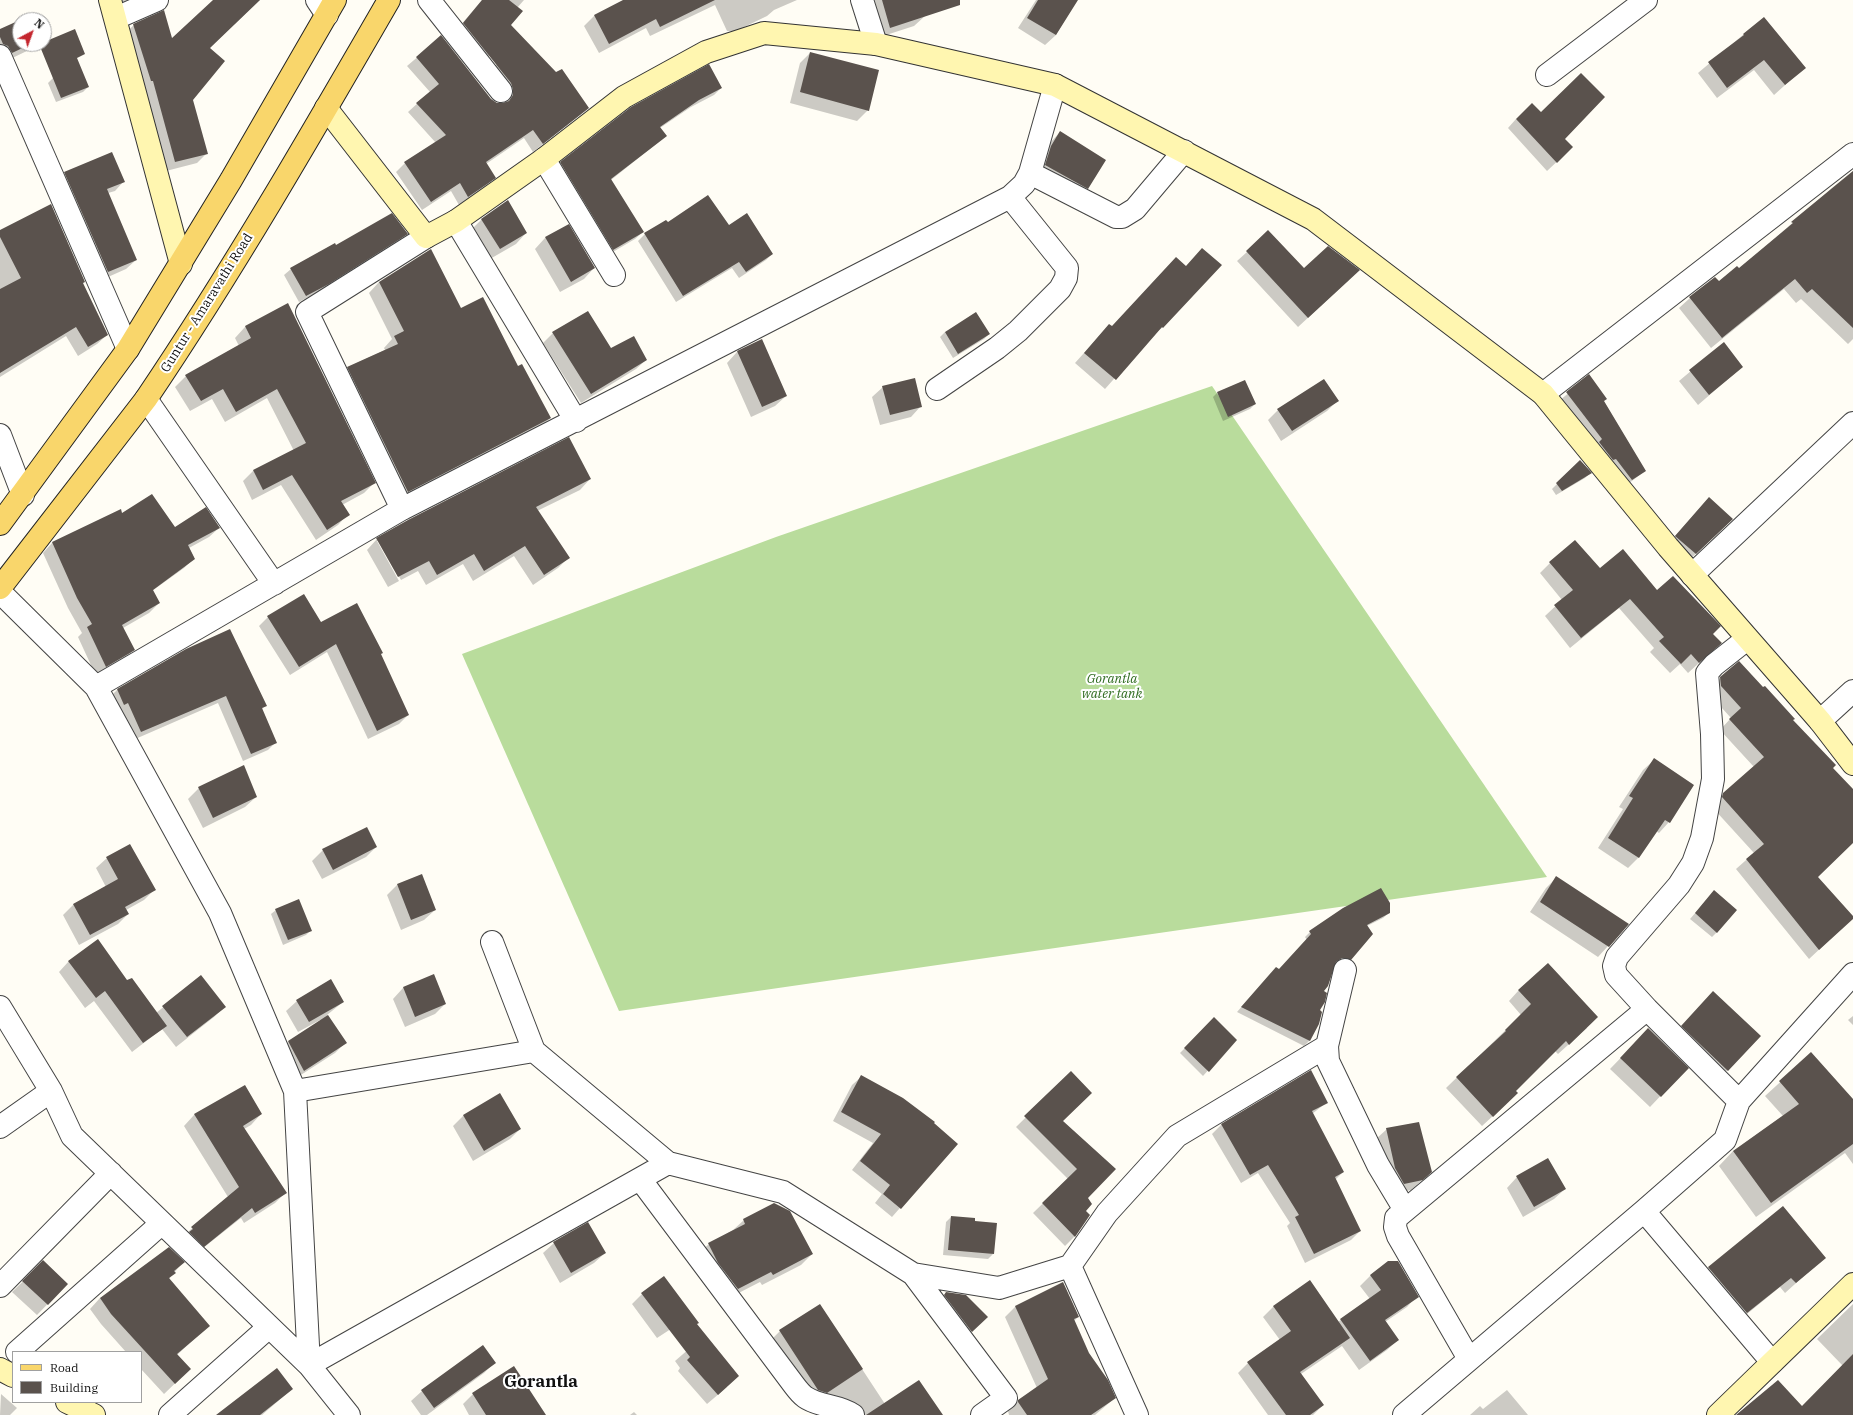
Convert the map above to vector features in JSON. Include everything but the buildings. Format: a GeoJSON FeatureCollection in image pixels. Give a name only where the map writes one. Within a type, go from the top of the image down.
{"type":"FeatureCollection","features":[{"type":"Feature","properties":{"kind":"main road","name":"Guntur - Amaravathi Road"},"geometry":{"type":"LineString","coordinates":[[0,588],[146,399],[226,275],[389,0]]}},
{"type":"Feature","properties":{"kind":"main road"},"geometry":{"type":"LineString","coordinates":[[0,524],[23,495],[128,349],[181,264],[326,5]]}},
{"type":"Feature","properties":{"kind":"street"},"geometry":{"type":"LineString","coordinates":[[157,0],[113,9],[181,264]]}},
{"type":"Feature","properties":{"kind":"street"},"geometry":{"type":"LineString","coordinates":[[429,0],[501,91]]}},
{"type":"Feature","properties":{"kind":"street"},"geometry":{"type":"LineString","coordinates":[[862,0],[876,44]]}},
{"type":"Feature","properties":{"kind":"street"},"geometry":{"type":"LineString","coordinates":[[1547,75],[1646,0]]}},
{"type":"Feature","properties":{"kind":"street"},"geometry":{"type":"LineString","coordinates":[[402,509],[307,312],[456,221],[544,160],[624,97],[706,52],[764,33],[876,44],[1055,85],[1313,219],[1543,394],[1668,547],[1820,721],[1853,764]]}},
{"type":"Feature","properties":{"kind":"street"},"geometry":{"type":"LineString","coordinates":[[0,56],[128,349]]}},
{"type":"Feature","properties":{"kind":"street"},"geometry":{"type":"LineString","coordinates":[[96,687],[402,509],[1010,197],[1024,184],[1030,173],[1055,85]]}},
{"type":"Feature","properties":{"kind":"street"},"geometry":{"type":"LineString","coordinates":[[326,108],[426,238]]}},
{"type":"Feature","properties":{"kind":"street"},"geometry":{"type":"LineString","coordinates":[[1030,173],[1116,217],[1122,217],[1135,209],[1184,151]]}},
{"type":"Feature","properties":{"kind":"street"},"geometry":{"type":"LineString","coordinates":[[1543,394],[1853,154]]}},
{"type":"Feature","properties":{"kind":"street"},"geometry":{"type":"LineString","coordinates":[[544,160],[614,275]]}},
{"type":"Feature","properties":{"kind":"street"},"geometry":{"type":"LineString","coordinates":[[937,389],[1018,331],[1060,289],[1066,278],[1067,268],[1010,197]]}},
{"type":"Feature","properties":{"kind":"street"},"geometry":{"type":"LineString","coordinates":[[456,221],[576,421]]}},
{"type":"Feature","properties":{"kind":"street"},"geometry":{"type":"LineString","coordinates":[[146,399],[274,584]]}},
{"type":"Feature","properties":{"kind":"street"},"geometry":{"type":"LineString","coordinates":[[1692,574],[1853,424]]}},
{"type":"Feature","properties":{"kind":"street"},"geometry":{"type":"LineString","coordinates":[[0,435],[23,495]]}},
{"type":"Feature","properties":{"kind":"street"},"geometry":{"type":"LineString","coordinates":[[0,592],[96,687],[220,913],[295,1091],[309,1365]]}},
{"type":"Feature","properties":{"kind":"street"},"geometry":{"type":"LineString","coordinates":[[1739,1101],[1647,1009],[1616,975],[1614,966],[1617,957],[1679,885],[1693,863],[1702,838],[1713,779],[1712,734],[1707,673],[1714,665],[1747,639]]}},
{"type":"Feature","properties":{"kind":"street"},"geometry":{"type":"LineString","coordinates":[[1820,721],[1853,691]]}},
{"type":"Feature","properties":{"kind":"street"},"geometry":{"type":"LineString","coordinates":[[492,942],[534,1051],[668,1163],[783,1192],[913,1274],[1006,1398],[982,1415]]}},
{"type":"Feature","properties":{"kind":"street"},"geometry":{"type":"LineString","coordinates":[[1345,970],[1327,1046],[1328,1061],[1334,1077],[1378,1165],[1405,1210]]}},
{"type":"Feature","properties":{"kind":"street"},"geometry":{"type":"LineString","coordinates":[[1404,1415],[1644,1211],[1725,1140],[1739,1101],[1853,974]]}},
{"type":"Feature","properties":{"kind":"street"},"geometry":{"type":"LineString","coordinates":[[0,1008],[51,1091],[72,1136],[309,1365],[349,1415]]}},
{"type":"Feature","properties":{"kind":"street"},"geometry":{"type":"LineString","coordinates":[[1469,1359],[1398,1236],[1395,1227],[1396,1218],[1647,1009]]}},
{"type":"Feature","properties":{"kind":"street"},"geometry":{"type":"LineString","coordinates":[[913,1274],[999,1288],[1070,1266],[1107,1213],[1177,1136],[1327,1046]]}},
{"type":"Feature","properties":{"kind":"street"},"geometry":{"type":"LineString","coordinates":[[295,1091],[534,1051]]}},
{"type":"Feature","properties":{"kind":"street"},"geometry":{"type":"LineString","coordinates":[[0,1127],[51,1091]]}},
{"type":"Feature","properties":{"kind":"street"},"geometry":{"type":"LineString","coordinates":[[309,1365],[668,1163]]}},
{"type":"Feature","properties":{"kind":"street"},"geometry":{"type":"LineString","coordinates":[[0,1286],[111,1173]]}},
{"type":"Feature","properties":{"kind":"street"},"geometry":{"type":"LineString","coordinates":[[640,1179],[794,1385],[805,1397],[818,1403],[844,1409],[853,1415]]}},
{"type":"Feature","properties":{"kind":"street"},"geometry":{"type":"LineString","coordinates":[[1644,1211],[1772,1362]]}},
{"type":"Feature","properties":{"kind":"street"},"geometry":{"type":"LineString","coordinates":[[18,1351],[162,1223]]}},
{"type":"Feature","properties":{"kind":"street"},"geometry":{"type":"LineString","coordinates":[[1070,1266],[1137,1415]]}},
{"type":"Feature","properties":{"kind":"street"},"geometry":{"type":"LineString","coordinates":[[1718,1415],[1853,1284]]}},
{"type":"Feature","properties":{"kind":"street"},"geometry":{"type":"LineString","coordinates":[[170,1415],[269,1327]]}},
{"type":"Feature","properties":{"kind":"street"},"geometry":{"type":"LineString","coordinates":[[12,1356],[0,1368],[12,1375]]}},
{"type":"Feature","properties":{"kind":"street"},"geometry":{"type":"LineString","coordinates":[[69,1403],[94,1415]]}},
{"type":"Feature","properties":{"kind":"green space","name":"Gorantla water tank"},"geometry":{"type":"Polygon","coordinates":[[[1212,386],[1547,877],[619,1011],[462,654],[776,537],[1212,386]]]}},
{"type":"Feature","properties":{"kind":"district","name":"Gorantla"},"geometry":{"type":"Point","coordinates":[541,1382]}}]}
